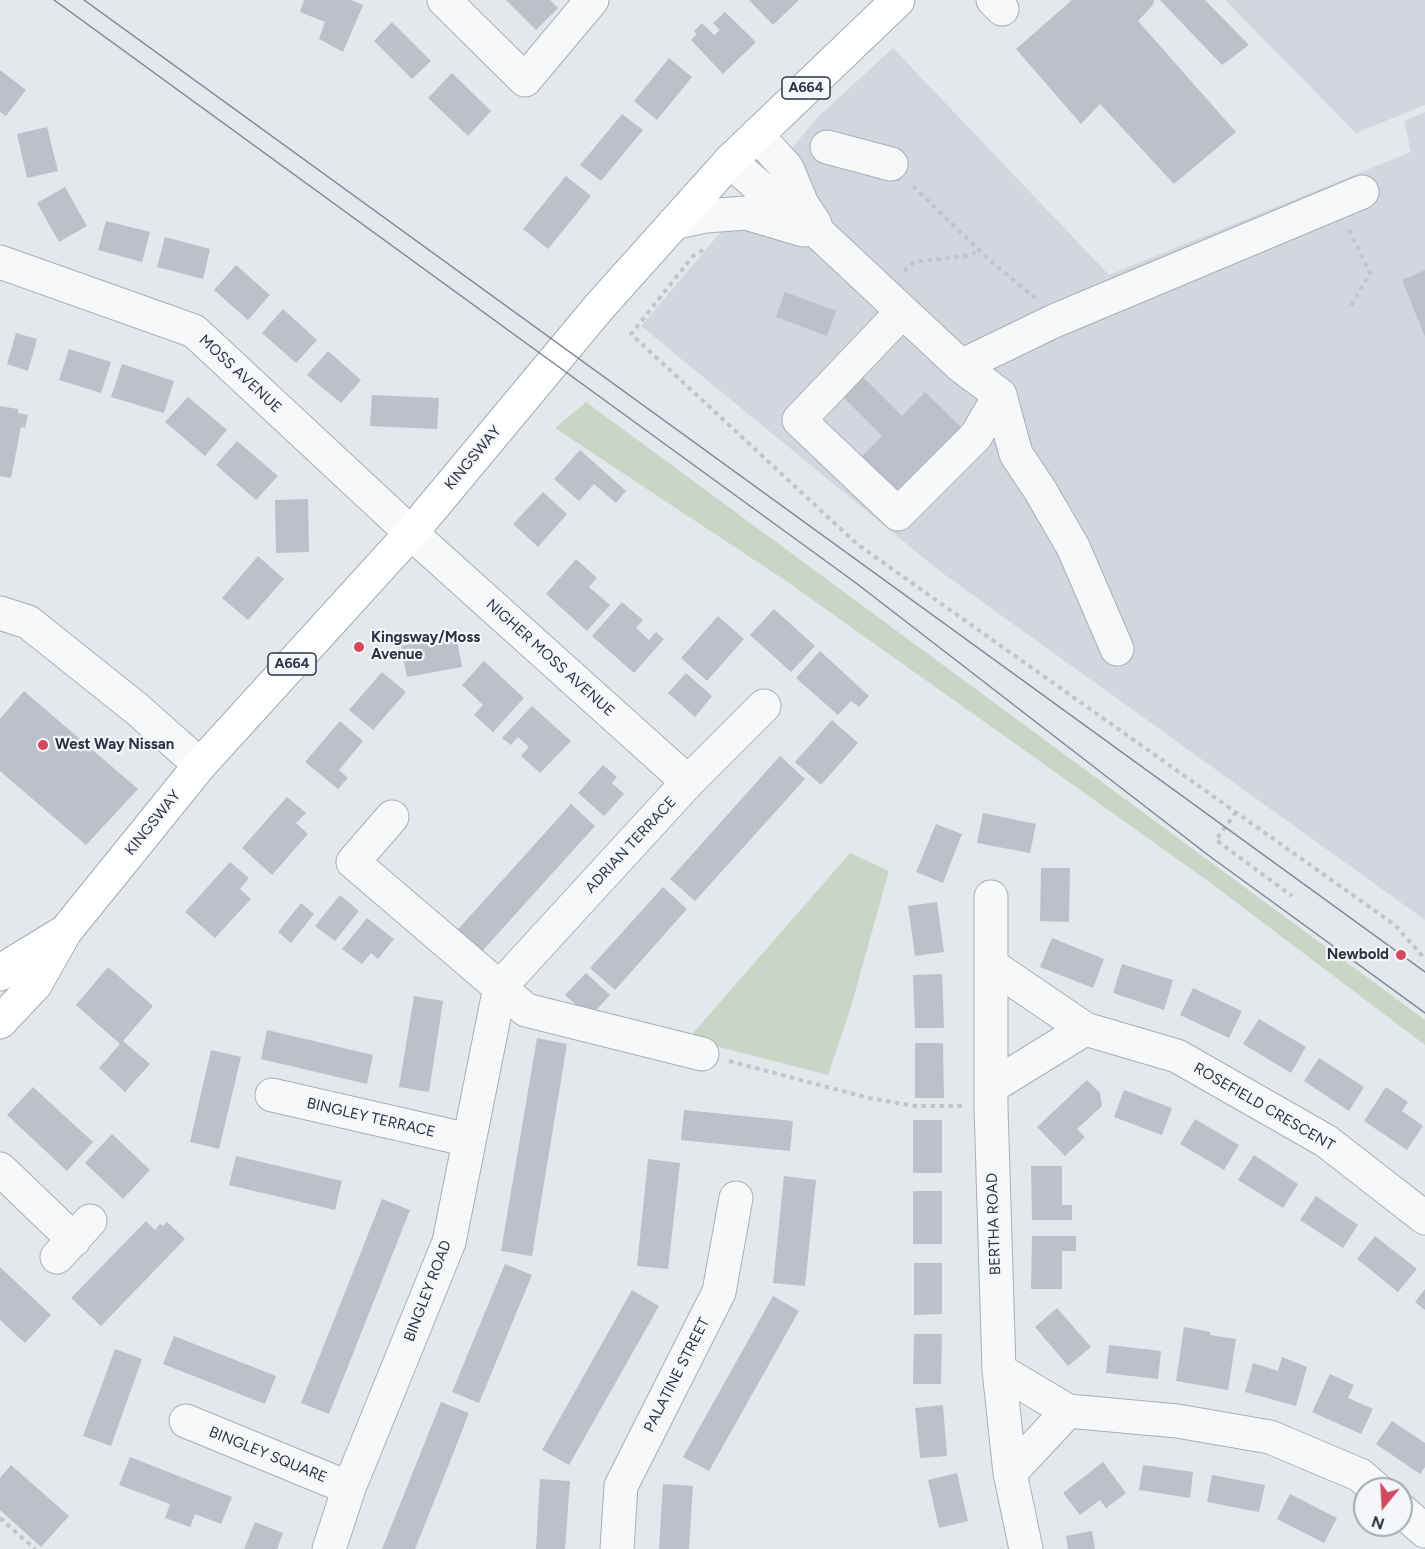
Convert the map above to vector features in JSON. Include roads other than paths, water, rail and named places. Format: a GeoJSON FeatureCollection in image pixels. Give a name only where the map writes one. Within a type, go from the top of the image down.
{"type":"FeatureCollection","features":[{"type":"Feature","properties":{"kind":"main road","name":"KINGSWAY"},"geometry":{"type":"LineString","coordinates":[[0,1022],[34,985],[65,932],[200,765],[411,533],[600,306],[730,161],[898,0]]}},
{"type":"Feature","properties":{"kind":"main road","name":"KINGSWAY"},"geometry":{"type":"LineString","coordinates":[[0,974],[7,967],[65,932]]}},
{"type":"Feature","properties":{"kind":"street"},"geometry":{"type":"LineString","coordinates":[[444,0],[525,80],[592,0]]}},
{"type":"Feature","properties":{"kind":"street"},"geometry":{"type":"LineString","coordinates":[[757,135],[787,168],[802,204],[822,236]]}},
{"type":"Feature","properties":{"kind":"street"},"geometry":{"type":"LineString","coordinates":[[827,147],[891,164]]}},
{"type":"Feature","properties":{"kind":"street"},"geometry":{"type":"LineString","coordinates":[[730,161],[822,236],[961,366],[1000,395],[1016,453],[1040,489],[1073,547],[1117,649]]}},
{"type":"Feature","properties":{"kind":"street"},"geometry":{"type":"LineString","coordinates":[[961,366],[1054,321],[1362,192]]}},
{"type":"Feature","properties":{"kind":"street"},"geometry":{"type":"LineString","coordinates":[[675,223],[706,216],[746,213],[822,236]]}},
{"type":"Feature","properties":{"kind":"street","name":"MOSS AVENUE"},"geometry":{"type":"LineString","coordinates":[[0,262],[194,331],[411,533]]}},
{"type":"Feature","properties":{"kind":"street"},"geometry":{"type":"LineString","coordinates":[[892,302],[799,420],[898,514],[976,436],[1000,395]]}},
{"type":"Feature","properties":{"kind":"street","name":"NIGHER MOSS AVENUE"},"geometry":{"type":"LineString","coordinates":[[411,533],[688,782]]}},
{"type":"Feature","properties":{"kind":"street"},"geometry":{"type":"LineString","coordinates":[[0,613],[28,622],[137,709],[200,765]]}},
{"type":"Feature","properties":{"kind":"street","name":"ADRIAN TERRACE"},"geometry":{"type":"LineString","coordinates":[[500,987],[688,782],[764,706]]}},
{"type":"Feature","properties":{"kind":"street"},"geometry":{"type":"LineString","coordinates":[[392,817],[353,862],[526,1010],[702,1054]]}},
{"type":"Feature","properties":{"kind":"street","name":"BERTHA ROAD"},"geometry":{"type":"LineString","coordinates":[[991,897],[991,1097],[999,1370],[1010,1473],[1026,1549]]}},
{"type":"Feature","properties":{"kind":"street","name":"ROSEFIELD CRESCENT"},"geometry":{"type":"LineString","coordinates":[[991,964],[1085,1029],[1177,1056],[1326,1141],[1425,1218]]}},
{"type":"Feature","properties":{"kind":"street","name":"BINGLEY ROAD"},"geometry":{"type":"LineString","coordinates":[[329,1549],[349,1488],[449,1242],[500,987]]}},
{"type":"Feature","properties":{"kind":"street"},"geometry":{"type":"LineString","coordinates":[[991,1097],[1085,1029]]}},
{"type":"Feature","properties":{"kind":"street","name":"BINGLEY TERRACE"},"geometry":{"type":"LineString","coordinates":[[272,1095],[469,1140]]}},
{"type":"Feature","properties":{"kind":"street"},"geometry":{"type":"LineString","coordinates":[[0,1169],[74,1240]]}},
{"type":"Feature","properties":{"kind":"street","name":"PALATINE STREET"},"geometry":{"type":"LineString","coordinates":[[617,1549],[621,1486],[719,1292],[736,1198]]}},
{"type":"Feature","properties":{"kind":"street"},"geometry":{"type":"LineString","coordinates":[[999,1370],[1068,1411],[1177,1421],[1270,1437],[1362,1477]]}},
{"type":"Feature","properties":{"kind":"street"},"geometry":{"type":"LineString","coordinates":[[1010,1473],[1068,1411]]}},
{"type":"Feature","properties":{"kind":"street","name":"BINGLEY SQUARE"},"geometry":{"type":"LineString","coordinates":[[186,1421],[349,1488]]}},
{"type":"Feature","properties":{"kind":"street"},"geometry":{"type":"LineString","coordinates":[[1413,1520],[1425,1531]]}},
{"type":"Feature","properties":{"kind":"tram line"},"geometry":{"type":"LineString","coordinates":[[54,0],[856,583],[1208,855],[1425,1013]]}},
{"type":"Feature","properties":{"kind":"tram line"},"geometry":{"type":"LineString","coordinates":[[84,0],[1425,972]]}},
{"type":"Feature","properties":{"kind":"place","name":"Kingsway/Moss Avenue"},"geometry":{"type":"Point","coordinates":[359,647]}},
{"type":"Feature","properties":{"kind":"place","name":"West Way Nissan"},"geometry":{"type":"Point","coordinates":[43,745]}},
{"type":"Feature","properties":{"kind":"place","name":"Newbold"},"geometry":{"type":"Point","coordinates":[1401,955]}}]}
